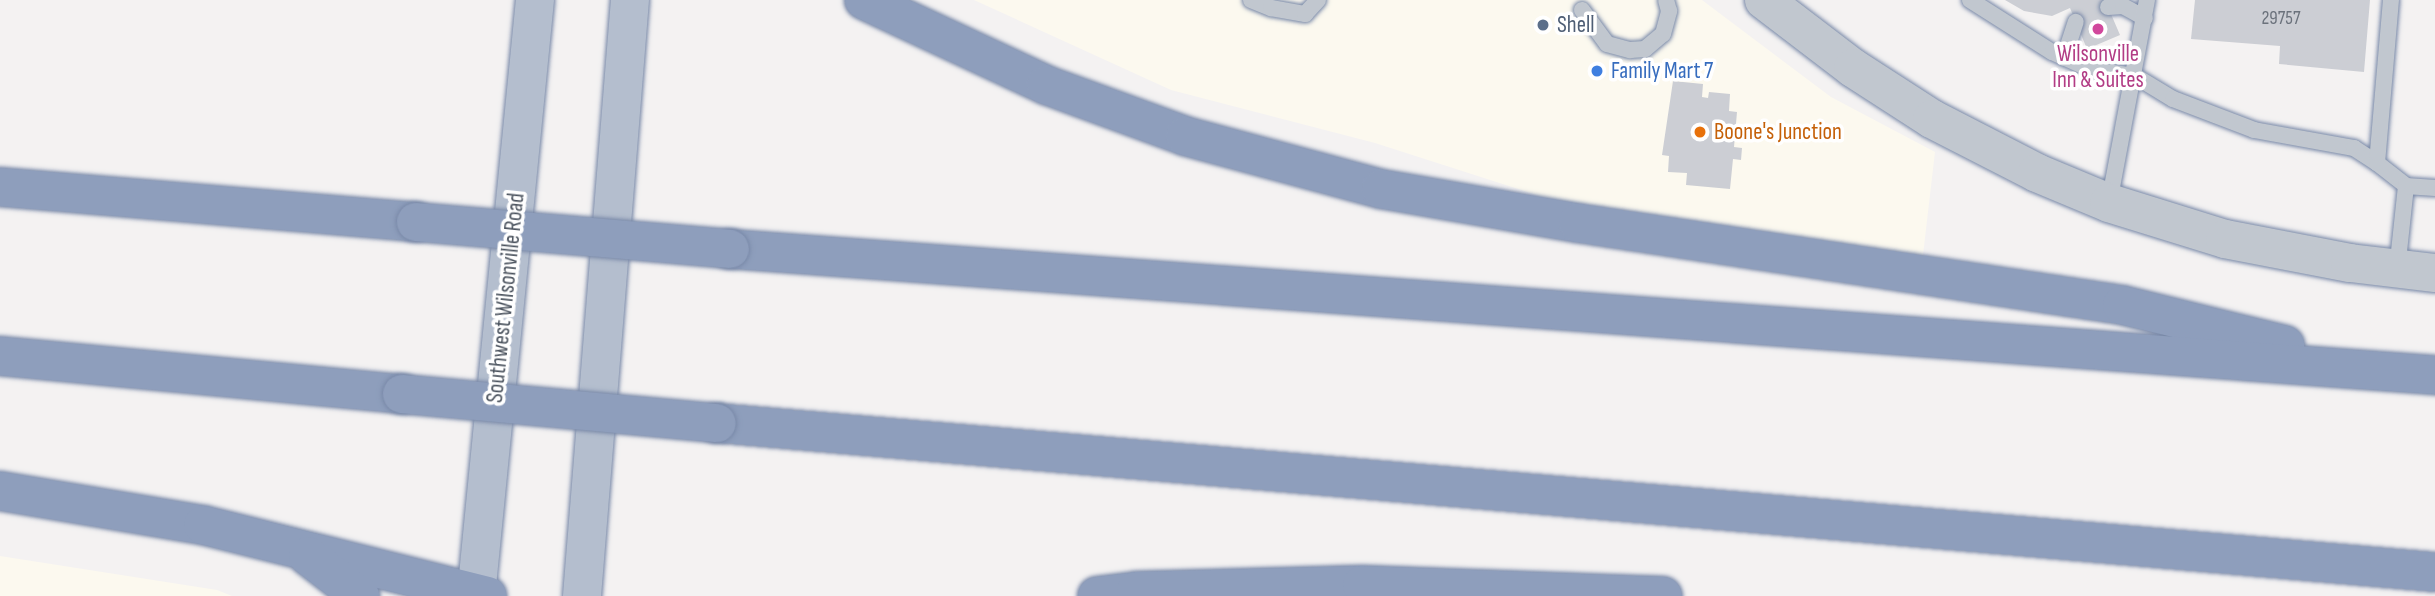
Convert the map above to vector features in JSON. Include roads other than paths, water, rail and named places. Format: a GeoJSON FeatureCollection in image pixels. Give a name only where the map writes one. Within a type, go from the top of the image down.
{"type":"FeatureCollection","features":[{"type":"Feature","properties":{"kind":"highway"},"geometry":{"type":"LineString","coordinates":[[864,0],[1046,85],[1185,136],[1381,189],[1578,223],[2122,305],[2392,371]]}},
{"type":"Feature","properties":{"kind":"highway"},"geometry":{"type":"LineString","coordinates":[[0,187],[730,249],[2435,375]]}},
{"type":"Feature","properties":{"kind":"highway"},"geometry":{"type":"LineString","coordinates":[[0,356],[717,423],[2435,572]]}},
{"type":"Feature","properties":{"kind":"highway"},"geometry":{"type":"LineString","coordinates":[[0,491],[203,525],[295,546],[480,595]]}},
{"type":"Feature","properties":{"kind":"highway"},"geometry":{"type":"LineString","coordinates":[[295,546],[360,596]]}},
{"type":"Feature","properties":{"kind":"highway"},"geometry":{"type":"LineString","coordinates":[[1097,596],[1136,591],[1362,585],[1663,596]]}},
{"type":"Feature","properties":{"kind":"main road","name":"Southwest Wilsonville Road"},"geometry":{"type":"LineString","coordinates":[[480,595],[535,0]]}},
{"type":"Feature","properties":{"kind":"main road"},"geometry":{"type":"LineString","coordinates":[[582,596],[630,0]]}},
{"type":"Feature","properties":{"kind":"street"},"geometry":{"type":"LineString","coordinates":[[1764,0],[1853,68],[1932,119],[2037,173],[2109,203],[2225,239],[2397,270],[2435,273]]}},
{"type":"Feature","properties":{"kind":"lane"},"geometry":{"type":"LineString","coordinates":[[1251,0],[1271,8],[1305,14],[1318,0]]}},
{"type":"Feature","properties":{"kind":"lane"},"geometry":{"type":"LineString","coordinates":[[1582,10],[1606,44],[1630,50],[1646,49],[1663,34],[1669,11],[1666,0]]}},
{"type":"Feature","properties":{"kind":"lane"},"geometry":{"type":"LineString","coordinates":[[1970,0],[2064,58],[2092,70],[2134,76],[2173,99],[2254,130],[2354,148],[2406,186],[2435,188]]}},
{"type":"Feature","properties":{"kind":"lane"},"geometry":{"type":"LineString","coordinates":[[2109,203],[2147,0]]}},
{"type":"Feature","properties":{"kind":"lane"},"geometry":{"type":"LineString","coordinates":[[2378,163],[2391,0]]}},
{"type":"Feature","properties":{"kind":"lane"},"geometry":{"type":"LineString","coordinates":[[2108,7],[2123,6],[2145,18]]}},
{"type":"Feature","properties":{"kind":"lane"},"geometry":{"type":"LineString","coordinates":[[2064,58],[2076,22]]}},
{"type":"Feature","properties":{"kind":"lane"},"geometry":{"type":"LineString","coordinates":[[2397,270],[2406,186]]}},
{"type":"Feature","properties":{"kind":"place","name":"Shell"},"geometry":{"type":"Point","coordinates":[1543,25]}},
{"type":"Feature","properties":{"kind":"place","name":"Wilsonville Inn & Suites"},"geometry":{"type":"Point","coordinates":[2098,29]}},
{"type":"Feature","properties":{"kind":"place","name":"Family Mart 7"},"geometry":{"type":"Point","coordinates":[1597,71]}},
{"type":"Feature","properties":{"kind":"place","name":"Boone's Junction"},"geometry":{"type":"Point","coordinates":[1700,132]}}]}
